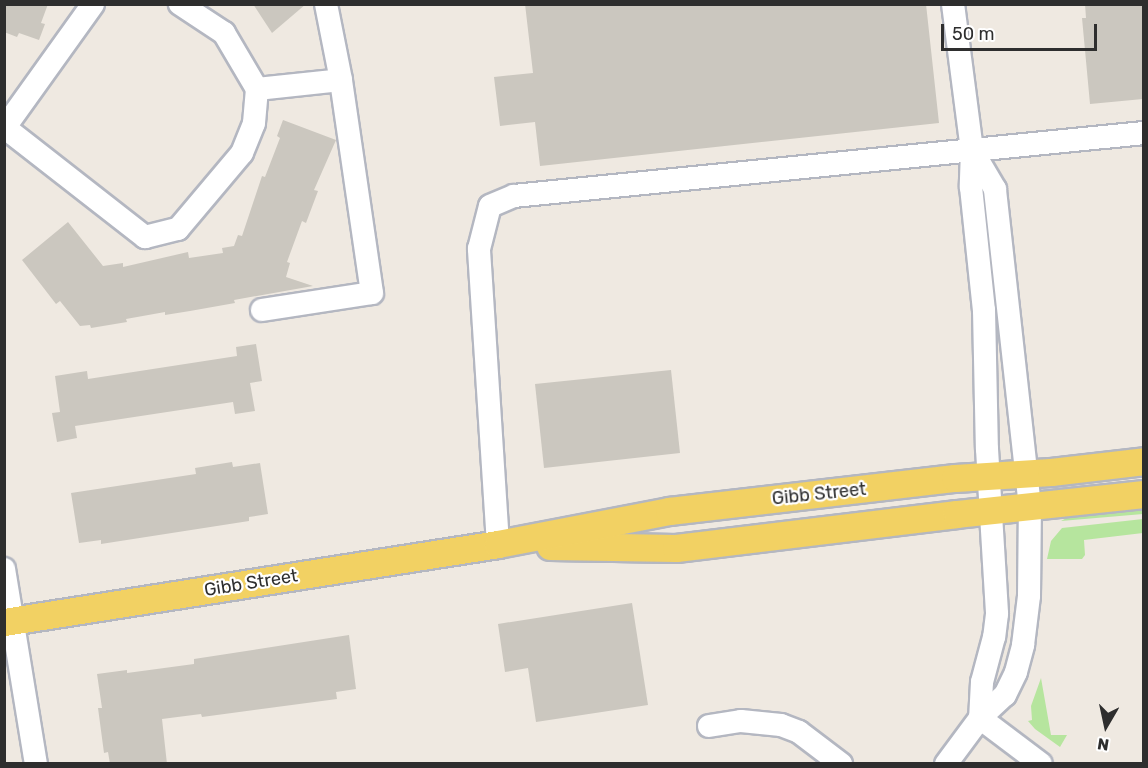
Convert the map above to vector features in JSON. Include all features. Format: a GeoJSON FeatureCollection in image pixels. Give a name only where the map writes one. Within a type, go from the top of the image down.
{"type":"FeatureCollection","features":[{"type":"Feature","properties":{"kind":"main road","name":"Gibb Street"},"geometry":{"type":"LineString","coordinates":[[9,621],[498,544],[669,511],[1143,461]]}},
{"type":"Feature","properties":{"kind":"main road","name":"Gibb Street"},"geometry":{"type":"LineString","coordinates":[[498,544],[676,548],[1143,494]]}},
{"type":"Feature","properties":{"kind":"street"},"geometry":{"type":"LineString","coordinates":[[93,4],[4,127],[146,237],[178,229],[242,153],[254,123],[256,89],[224,33],[180,4]]}},
{"type":"Feature","properties":{"kind":"street"},"geometry":{"type":"LineString","coordinates":[[262,310],[372,293],[340,80],[326,4]]}},
{"type":"Feature","properties":{"kind":"street"},"geometry":{"type":"LineString","coordinates":[[953,4],[972,150],[971,187],[984,310],[989,477],[997,614],[994,638],[982,682],[980,718]]}},
{"type":"Feature","properties":{"kind":"street"},"geometry":{"type":"LineString","coordinates":[[256,89],[340,80]]}},
{"type":"Feature","properties":{"kind":"street"},"geometry":{"type":"LineString","coordinates":[[498,544],[479,249],[490,206],[514,196],[1143,133]]}},
{"type":"Feature","properties":{"kind":"street"},"geometry":{"type":"LineString","coordinates":[[946,764],[980,718],[1005,695],[1016,672],[1023,645],[1029,596],[1030,507],[995,189],[972,150]]}},
{"type":"Feature","properties":{"kind":"street"},"geometry":{"type":"LineString","coordinates":[[4,569],[9,621],[36,764]]}},
{"type":"Feature","properties":{"kind":"street"},"geometry":{"type":"LineString","coordinates":[[980,718],[1041,764]]}},
{"type":"Feature","properties":{"kind":"street"},"geometry":{"type":"LineString","coordinates":[[709,726],[741,721],[781,725],[798,732],[841,764]]}},
{"type":"Feature","properties":{"kind":"green space"},"geometry":{"type":"Polygon","coordinates":[[[1143,506],[1143,514],[1061,521],[1072,515],[1143,506]]]}},
{"type":"Feature","properties":{"kind":"green space"},"geometry":{"type":"Polygon","coordinates":[[[1143,519],[1143,533],[1084,540],[1085,555],[1082,559],[1047,559],[1051,541],[1062,528],[1143,519]]]}},
{"type":"Feature","properties":{"kind":"green space"},"geometry":{"type":"Polygon","coordinates":[[[1041,678],[1051,735],[1067,735],[1060,747],[1028,721],[1032,720],[1031,706],[1041,678]]]}},
{"type":"Feature","properties":{"kind":"building"},"geometry":{"type":"Polygon","coordinates":[[[4,4],[48,4],[41,23],[45,24],[39,40],[19,33],[17,37],[4,32],[4,4]]]}},
{"type":"Feature","properties":{"kind":"building"},"geometry":{"type":"Polygon","coordinates":[[[253,4],[306,4],[272,33],[253,4]]]}},
{"type":"Feature","properties":{"kind":"building"},"geometry":{"type":"Polygon","coordinates":[[[525,4],[926,4],[939,123],[540,166],[535,122],[500,126],[494,77],[533,73],[525,4]]]}},
{"type":"Feature","properties":{"kind":"building"},"geometry":{"type":"Polygon","coordinates":[[[1085,4],[1143,4],[1143,99],[1090,104],[1082,18],[1086,18],[1085,4]]]}},
{"type":"Feature","properties":{"kind":"building"},"geometry":{"type":"Polygon","coordinates":[[[283,120],[336,140],[314,190],[318,191],[306,223],[302,221],[287,262],[290,263],[286,277],[313,286],[234,300],[235,303],[190,311],[165,315],[165,312],[126,319],[127,322],[91,328],[90,325],[80,326],[60,301],[56,304],[22,260],[68,222],[103,266],[123,263],[123,267],[188,252],[189,258],[223,253],[222,248],[234,246],[238,235],[242,236],[262,176],[265,177],[280,138],[277,136],[283,120]]]}},
{"type":"Feature","properties":{"kind":"building"},"geometry":{"type":"Polygon","coordinates":[[[256,344],[262,381],[250,383],[255,411],[235,414],[233,402],[75,426],[77,438],[57,442],[52,413],[60,412],[55,376],[87,371],[88,379],[237,356],[236,347],[256,344]]]}},
{"type":"Feature","properties":{"kind":"building"},"geometry":{"type":"Polygon","coordinates":[[[671,370],[680,453],[544,468],[535,384],[671,370]]]}},
{"type":"Feature","properties":{"kind":"building"},"geometry":{"type":"Polygon","coordinates":[[[232,462],[233,467],[260,463],[268,514],[249,517],[249,521],[101,544],[101,540],[79,543],[71,493],[196,474],[195,468],[232,462]]]}},
{"type":"Feature","properties":{"kind":"building"},"geometry":{"type":"Polygon","coordinates":[[[632,603],[648,705],[536,722],[528,668],[505,672],[498,624],[632,603]]]}},
{"type":"Feature","properties":{"kind":"building"},"geometry":{"type":"Polygon","coordinates":[[[349,635],[356,689],[336,692],[337,699],[202,717],[201,714],[162,719],[167,764],[110,764],[108,752],[104,753],[98,708],[102,708],[97,674],[127,670],[127,673],[194,664],[194,659],[349,635]]]}}]}
